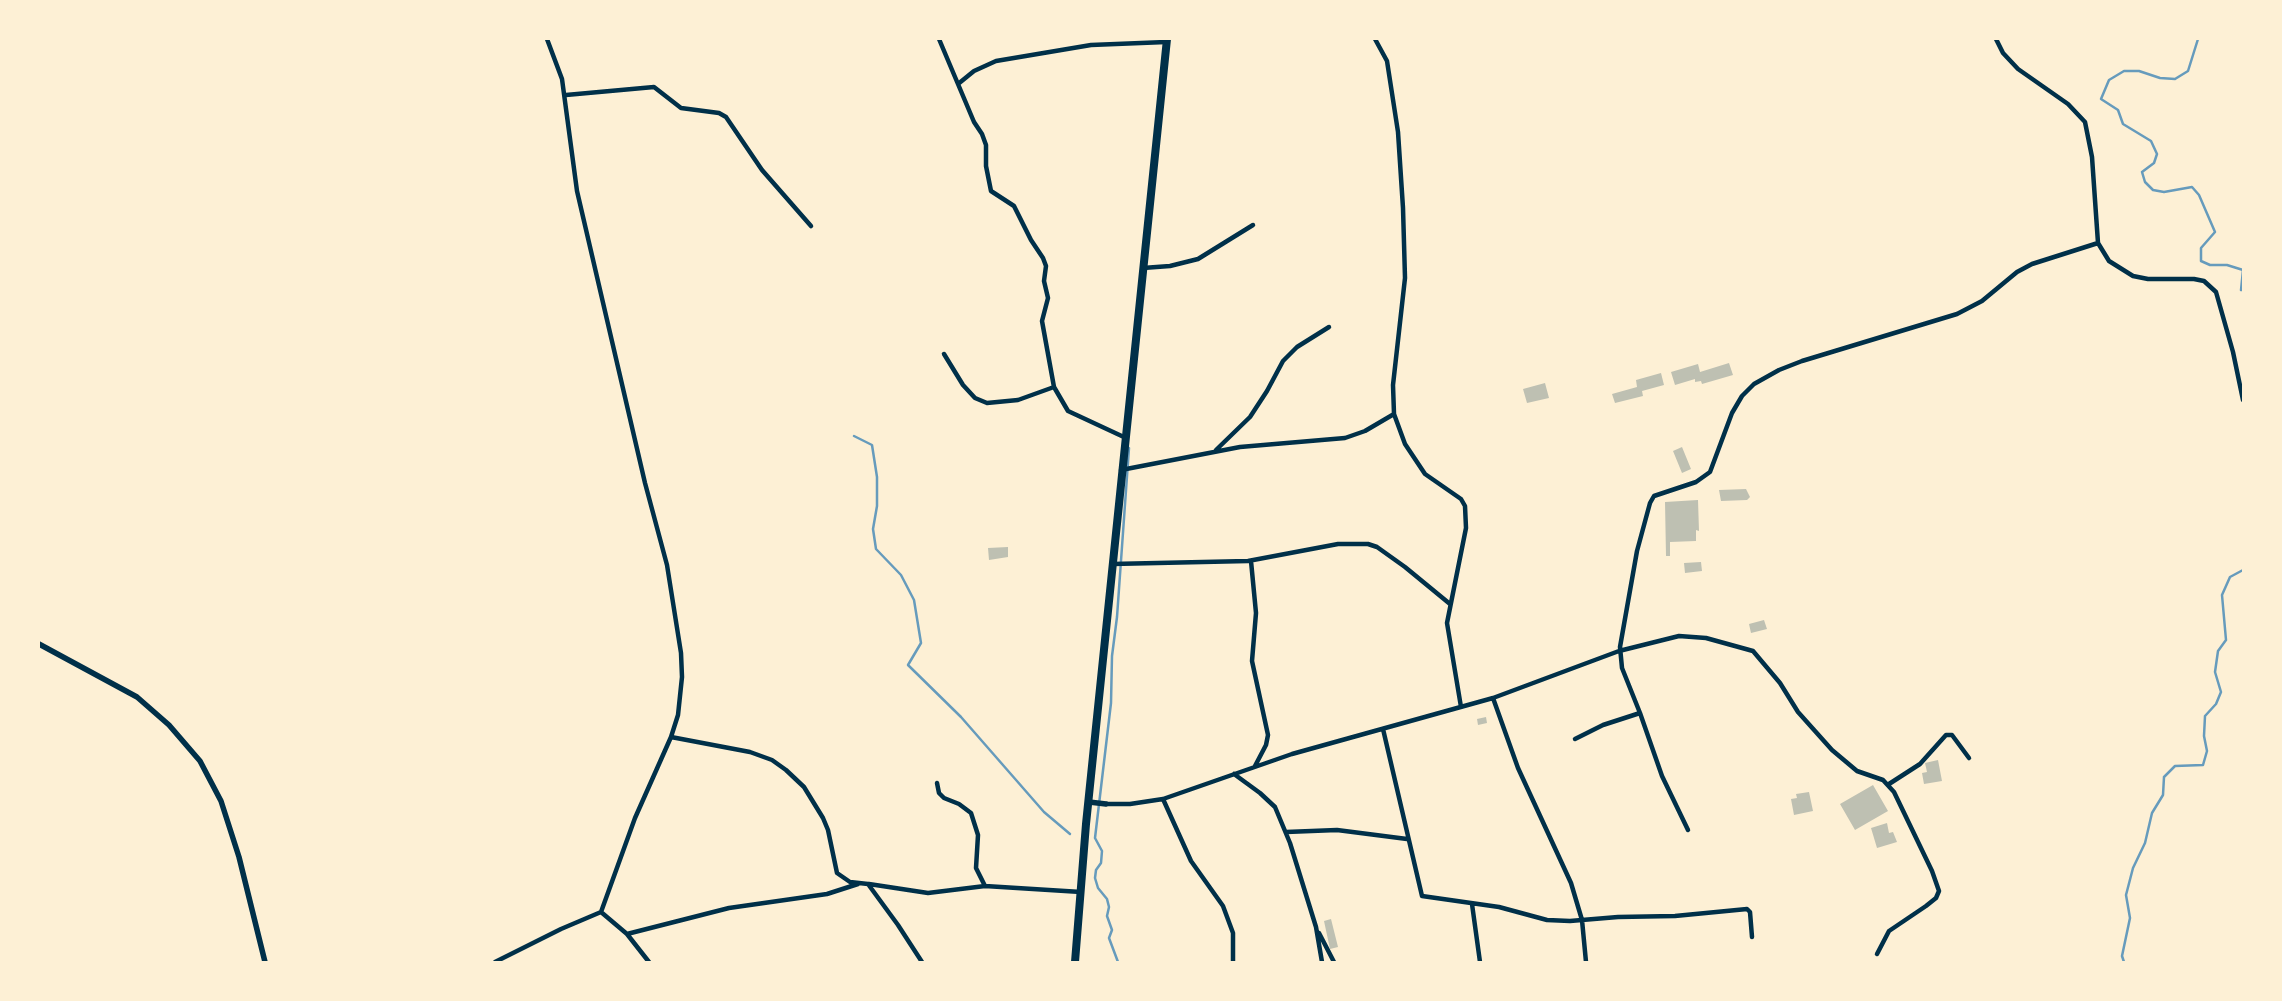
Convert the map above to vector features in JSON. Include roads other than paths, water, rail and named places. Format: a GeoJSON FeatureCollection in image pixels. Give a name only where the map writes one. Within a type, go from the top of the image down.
{"type":"FeatureCollection","features":[{"type":"Feature","properties":{"kind":"main road"},"geometry":{"type":"LineString","coordinates":[[1075,962],[1112,564],[1166,40]]}},
{"type":"Feature","properties":{"kind":"street"},"geometry":{"type":"LineString","coordinates":[[495,962],[561,929],[601,912],[636,818],[671,737],[678,715],[682,677],[681,653],[667,565],[645,483],[590,236],[578,191],[566,95],[547,39]]}},
{"type":"Feature","properties":{"kind":"street"},"geometry":{"type":"LineString","coordinates":[[939,39],[974,122],[982,134],[986,145],[986,166],[991,191],[1014,206],[1046,266],[1044,281],[1048,298],[1042,322],[1054,387],[1068,411],[1126,438]]}},
{"type":"Feature","properties":{"kind":"street"},"geometry":{"type":"LineString","coordinates":[[1375,39],[1387,61],[1398,132],[1403,208],[1404,278],[1393,385],[1394,414],[1405,444],[1425,474],[1461,499],[1465,506],[1466,528],[1450,604],[1447,631],[1460,707]]}},
{"type":"Feature","properties":{"kind":"street"},"geometry":{"type":"LineString","coordinates":[[1996,39],[2003,53],[2018,69],[2068,104],[2085,122],[2092,157],[2098,243],[2109,261],[2133,276],[2148,280],[2204,281],[2216,292],[2243,400]]}},
{"type":"Feature","properties":{"kind":"street"},"geometry":{"type":"LineString","coordinates":[[958,84],[974,71],[996,61],[1091,45],[1166,40]]}},
{"type":"Feature","properties":{"kind":"street"},"geometry":{"type":"LineString","coordinates":[[566,95],[654,87],[681,108],[719,113],[726,117],[762,170],[811,226]]}},
{"type":"Feature","properties":{"kind":"street"},"geometry":{"type":"LineString","coordinates":[[1142,268],[1170,266],[1198,259],[1252,225]]}},
{"type":"Feature","properties":{"kind":"street"},"geometry":{"type":"LineString","coordinates":[[1688,830],[1662,776],[1640,712],[1622,668],[1619,651],[1637,551],[1650,502],[1654,496],[1696,482],[1710,472],[1732,412],[1742,396],[1754,384],[1771,373],[1957,314],[1982,300],[2017,272],[2032,264],[2098,243]]}},
{"type":"Feature","properties":{"kind":"street"},"geometry":{"type":"LineString","coordinates":[[1216,451],[1250,417],[1283,361],[1297,347],[1329,327]]}},
{"type":"Feature","properties":{"kind":"street"},"geometry":{"type":"LineString","coordinates":[[944,354],[963,385],[975,398],[987,403],[1018,400],[1054,387]]}},
{"type":"Feature","properties":{"kind":"street"},"geometry":{"type":"LineString","coordinates":[[1122,470],[1216,451],[1345,438],[1365,431],[1394,414]]}},
{"type":"Feature","properties":{"kind":"street"},"geometry":{"type":"LineString","coordinates":[[1112,564],[1251,560],[1338,544],[1373,545],[1405,567],[1450,604]]}},
{"type":"Feature","properties":{"kind":"street"},"geometry":{"type":"LineString","coordinates":[[1251,560],[1256,613],[1252,661],[1268,735],[1260,758],[1253,767]]}},
{"type":"Feature","properties":{"kind":"street"},"geometry":{"type":"LineString","coordinates":[[1089,802],[1130,804],[1163,799],[1253,767],[1493,698],[1619,651],[1679,636],[1706,638],[1753,650],[1774,676],[1798,712],[1846,764],[1864,775],[1876,777],[1889,784],[1932,871],[1939,891],[1936,898],[1889,931],[1877,954]]}},
{"type":"Feature","properties":{"kind":"street"},"geometry":{"type":"LineString","coordinates":[[39,644],[137,697],[169,725],[200,761],[221,801],[236,847],[265,962]]}},
{"type":"Feature","properties":{"kind":"street"},"geometry":{"type":"LineString","coordinates":[[1493,698],[1518,768],[1565,866],[1582,920],[1586,962]]}},
{"type":"Feature","properties":{"kind":"street"},"geometry":{"type":"LineString","coordinates":[[1575,739],[1586,732],[1640,712]]}},
{"type":"Feature","properties":{"kind":"street"},"geometry":{"type":"LineString","coordinates":[[1383,729],[1407,839],[1422,896],[1499,907],[1547,920],[1681,915],[1747,908],[1750,912],[1752,938]]}},
{"type":"Feature","properties":{"kind":"street"},"geometry":{"type":"LineString","coordinates":[[1889,784],[1920,764],[1946,734],[1952,735],[1969,758]]}},
{"type":"Feature","properties":{"kind":"street"},"geometry":{"type":"LineString","coordinates":[[671,737],[723,745],[750,752],[772,760],[786,770],[804,787],[823,818],[828,830],[837,873],[843,879],[916,892],[940,893],[985,886],[1081,892]]}},
{"type":"Feature","properties":{"kind":"street"},"geometry":{"type":"LineString","coordinates":[[1234,774],[1260,793],[1275,807],[1286,832],[1316,927],[1322,962]]}},
{"type":"Feature","properties":{"kind":"street"},"geometry":{"type":"LineString","coordinates":[[937,783],[940,794],[970,813],[976,824],[978,835],[976,868],[985,886]]}},
{"type":"Feature","properties":{"kind":"street"},"geometry":{"type":"LineString","coordinates":[[1163,799],[1191,860],[1224,906],[1233,933],[1233,962]]}},
{"type":"Feature","properties":{"kind":"street"},"geometry":{"type":"LineString","coordinates":[[1286,832],[1337,830],[1407,839]]}},
{"type":"Feature","properties":{"kind":"street"},"geometry":{"type":"LineString","coordinates":[[627,934],[729,908],[827,894],[862,883]]}},
{"type":"Feature","properties":{"kind":"street"},"geometry":{"type":"LineString","coordinates":[[868,884],[922,962]]}},
{"type":"Feature","properties":{"kind":"street"},"geometry":{"type":"LineString","coordinates":[[1472,904],[1480,962]]}},
{"type":"Feature","properties":{"kind":"street"},"geometry":{"type":"LineString","coordinates":[[601,912],[627,934],[649,962]]}},
{"type":"Feature","properties":{"kind":"street"},"geometry":{"type":"LineString","coordinates":[[1316,927],[1334,962]]}},
{"type":"Feature","properties":{"kind":"waterway"},"geometry":{"type":"LineString","coordinates":[[2198,39],[2188,71],[2175,79],[2160,78],[2139,71],[2124,71],[2109,80],[2101,99],[2118,110],[2123,124],[2151,141],[2157,154],[2154,163],[2142,172],[2145,182],[2153,190],[2164,192],[2192,187],[2199,195],[2215,232],[2201,248],[2201,261],[2210,265],[2227,265],[2243,270],[2241,290],[2243,290]]}},
{"type":"Feature","properties":{"kind":"waterway"},"geometry":{"type":"LineString","coordinates":[[854,436],[872,445],[877,477],[877,506],[873,529],[876,549],[901,575],[914,600],[921,643],[908,665],[961,717],[1044,812],[1070,834]]}},
{"type":"Feature","properties":{"kind":"waterway"},"geometry":{"type":"LineString","coordinates":[[1118,962],[1109,938],[1112,930],[1107,916],[1109,907],[1107,899],[1098,888],[1095,878],[1096,870],[1101,863],[1102,851],[1095,838],[1111,703],[1112,656],[1117,617],[1129,448]]}},
{"type":"Feature","properties":{"kind":"waterway"},"geometry":{"type":"LineString","coordinates":[[2124,962],[2122,956],[2130,918],[2126,895],[2133,868],[2145,843],[2152,813],[2163,795],[2164,777],[2175,766],[2203,765],[2207,751],[2204,736],[2205,716],[2216,704],[2221,692],[2215,672],[2218,651],[2226,640],[2222,595],[2230,577],[2243,570]]}}]}
